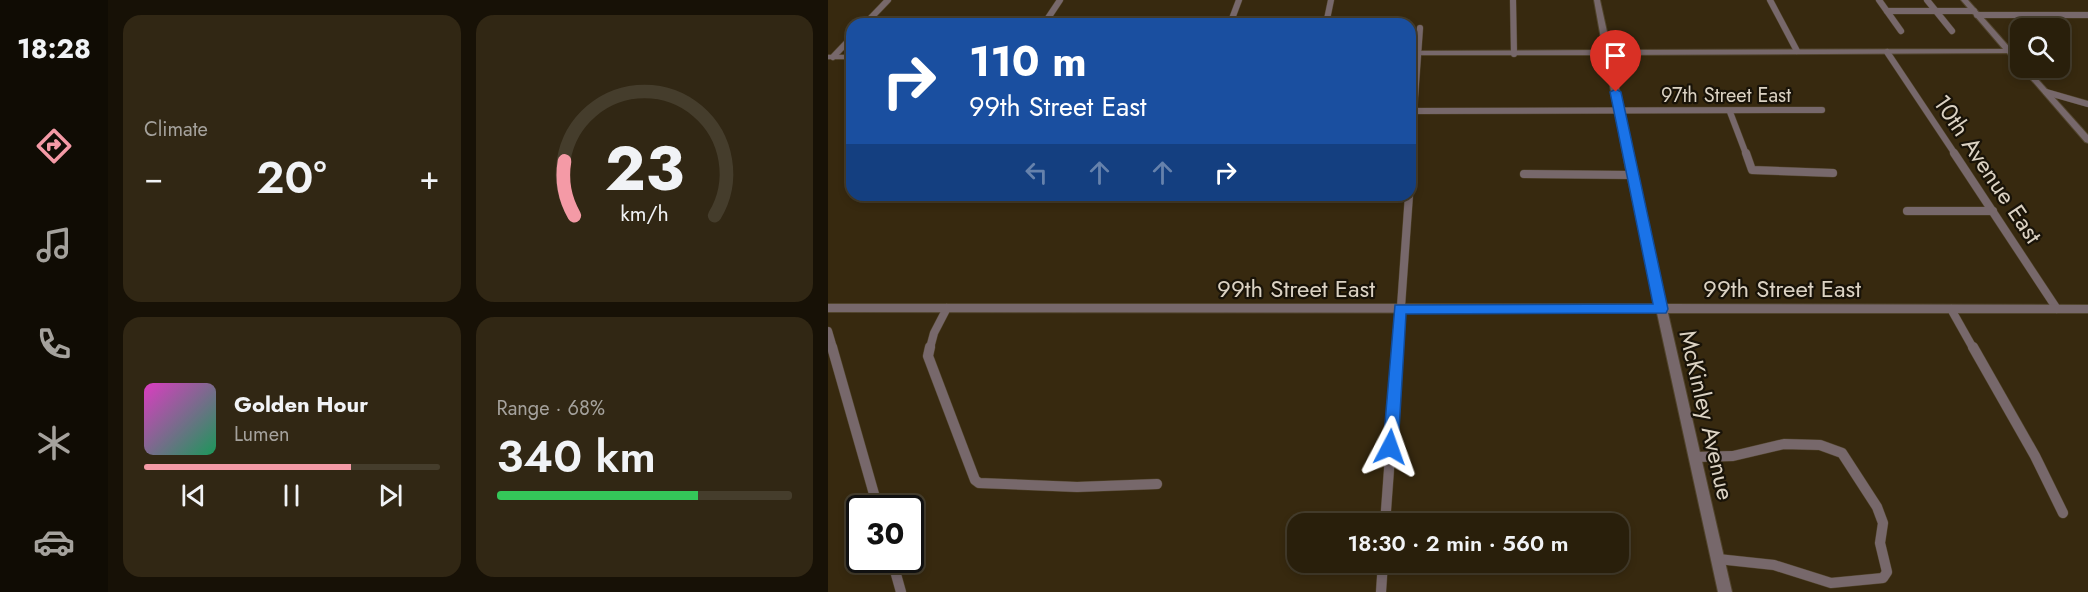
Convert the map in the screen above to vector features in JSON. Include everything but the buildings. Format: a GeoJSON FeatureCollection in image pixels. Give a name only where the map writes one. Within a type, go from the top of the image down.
{"type":"FeatureCollection","features":[{"type":"Feature","properties":{"kind":"street"},"geometry":{"type":"LineString","coordinates":[[871,18],[888,0]]}},
{"type":"Feature","properties":{"kind":"street"},"geometry":{"type":"LineString","coordinates":[[1048,18],[1060,0]]}},
{"type":"Feature","properties":{"kind":"street"},"geometry":{"type":"LineString","coordinates":[[1232,18],[1239,0]]}},
{"type":"Feature","properties":{"kind":"street"},"geometry":{"type":"LineString","coordinates":[[1327,18],[1331,0]]}},
{"type":"Feature","properties":{"kind":"street"},"geometry":{"type":"LineString","coordinates":[[1513,0],[1514,54]]}},
{"type":"Feature","properties":{"kind":"street","name":"McKinley Avenue"},"geometry":{"type":"LineString","coordinates":[[1597,0],[1632,175],[1725,592]]}},
{"type":"Feature","properties":{"kind":"street"},"geometry":{"type":"LineString","coordinates":[[1770,0],[1797,51]]}},
{"type":"Feature","properties":{"kind":"street"},"geometry":{"type":"LineString","coordinates":[[1879,0],[1901,31]]}},
{"type":"Feature","properties":{"kind":"street"},"geometry":{"type":"LineString","coordinates":[[1927,0],[1952,31]]}},
{"type":"Feature","properties":{"kind":"street"},"geometry":{"type":"LineString","coordinates":[[1964,0],[2010,51]]}},
{"type":"Feature","properties":{"kind":"street"},"geometry":{"type":"LineString","coordinates":[[1887,11],[2088,15]]}},
{"type":"Feature","properties":{"kind":"street"},"geometry":{"type":"LineString","coordinates":[[1416,45],[1420,28]]}},
{"type":"Feature","properties":{"kind":"street"},"geometry":{"type":"LineString","coordinates":[[830,58],[846,43]]}},
{"type":"Feature","properties":{"kind":"street"},"geometry":{"type":"LineString","coordinates":[[1416,53],[2010,51]]}},
{"type":"Feature","properties":{"kind":"street","name":"10th Avenue East"},"geometry":{"type":"LineString","coordinates":[[1887,52],[2057,309]]}},
{"type":"Feature","properties":{"kind":"street"},"geometry":{"type":"LineString","coordinates":[[830,58],[846,57]]}},
{"type":"Feature","properties":{"kind":"street"},"geometry":{"type":"LineString","coordinates":[[2033,78],[2088,140]]}},
{"type":"Feature","properties":{"kind":"street"},"geometry":{"type":"LineString","coordinates":[[2046,92],[2088,104]]}},
{"type":"Feature","properties":{"kind":"street","name":"97th Street East"},"geometry":{"type":"LineString","coordinates":[[1416,111],[1822,110]]}},
{"type":"Feature","properties":{"kind":"street"},"geometry":{"type":"LineString","coordinates":[[1730,112],[1752,170],[1833,173]]}},
{"type":"Feature","properties":{"kind":"street"},"geometry":{"type":"LineString","coordinates":[[1524,174],[1632,175]]}},
{"type":"Feature","properties":{"kind":"street"},"geometry":{"type":"LineString","coordinates":[[1387,513],[1408,201]]}},
{"type":"Feature","properties":{"kind":"street"},"geometry":{"type":"LineString","coordinates":[[1907,211],[1993,211]]}},
{"type":"Feature","properties":{"kind":"street","name":"99th Street East"},"geometry":{"type":"LineString","coordinates":[[828,308],[2088,309]]}},
{"type":"Feature","properties":{"kind":"street"},"geometry":{"type":"LineString","coordinates":[[947,308],[934,333],[928,356],[975,480],[979,483],[1077,487],[1157,484]]}},
{"type":"Feature","properties":{"kind":"street"},"geometry":{"type":"LineString","coordinates":[[1951,309],[2035,456],[2063,513]]}},
{"type":"Feature","properties":{"kind":"street"},"geometry":{"type":"LineString","coordinates":[[828,331],[874,495]]}},
{"type":"Feature","properties":{"kind":"street"},"geometry":{"type":"LineString","coordinates":[[1695,457],[1732,456],[1784,444],[1820,445],[1842,453],[1877,507],[1883,523],[1880,543],[1887,572],[1883,578],[1852,583],[1831,583],[1774,565],[1718,559]]}},
{"type":"Feature","properties":{"kind":"street"},"geometry":{"type":"LineString","coordinates":[[896,573],[901,592]]}},
{"type":"Feature","properties":{"kind":"street"},"geometry":{"type":"LineString","coordinates":[[1381,592],[1382,573]]}},
{"type":"Feature","properties":{"kind":"route"},"geometry":{"type":"LineString","coordinates":[[1390,447],[1400,309],[1662,309],[1616,92]]}}]}
